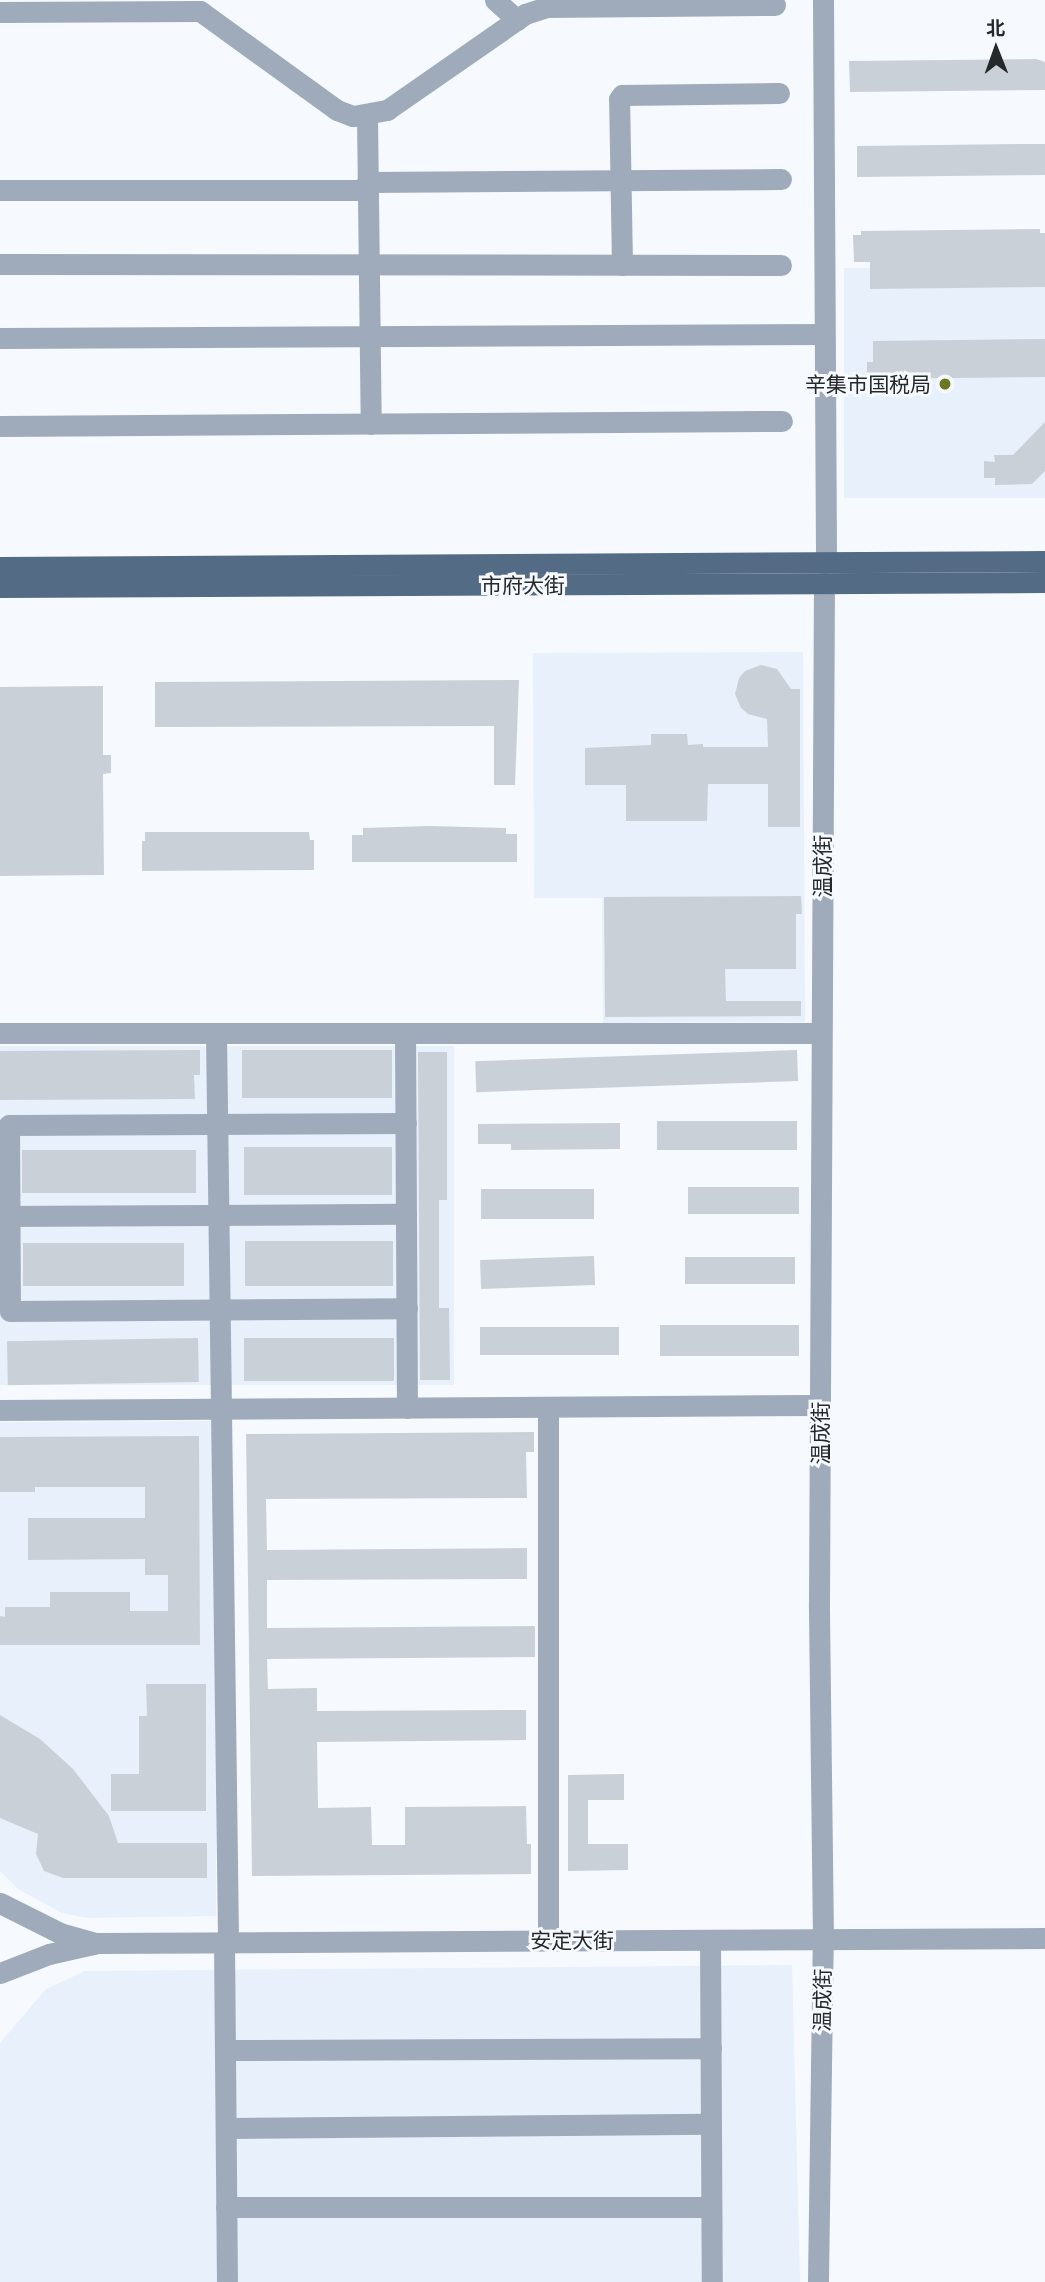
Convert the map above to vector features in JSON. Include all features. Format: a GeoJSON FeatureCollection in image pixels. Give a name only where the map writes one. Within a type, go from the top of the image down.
{"type":"FeatureCollection","features":[{"type":"Feature","properties":{"kind":"main road","name":"市府大街"},"geometry":{"type":"LineString","coordinates":[[0,587],[825,573],[1045,561]]}},
{"type":"Feature","properties":{"kind":"main road","name":"市府大街"},"geometry":{"type":"LineString","coordinates":[[0,566],[825,573],[1045,582]]}},
{"type":"Feature","properties":{"kind":"street"},"geometry":{"type":"LineString","coordinates":[[495,0],[517,20]]}},
{"type":"Feature","properties":{"kind":"street","name":"温成街"},"geometry":{"type":"LineString","coordinates":[[818,2282],[823,1939],[820,1405],[825,573],[823,0]]}},
{"type":"Feature","properties":{"kind":"street"},"geometry":{"type":"LineString","coordinates":[[0,12],[205,6],[337,110],[353,116],[367,116],[387,110],[517,20],[546,7],[641,3],[775,5]]}},
{"type":"Feature","properties":{"kind":"street"},"geometry":{"type":"LineString","coordinates":[[622,265],[619,99],[622,95],[779,93]]}},
{"type":"Feature","properties":{"kind":"street"},"geometry":{"type":"LineString","coordinates":[[367,116],[370,424]]}},
{"type":"Feature","properties":{"kind":"street"},"geometry":{"type":"LineString","coordinates":[[0,190],[781,179]]}},
{"type":"Feature","properties":{"kind":"street"},"geometry":{"type":"LineString","coordinates":[[0,264],[781,265]]}},
{"type":"Feature","properties":{"kind":"street"},"geometry":{"type":"LineString","coordinates":[[0,338],[824,334]]}},
{"type":"Feature","properties":{"kind":"street"},"geometry":{"type":"LineString","coordinates":[[0,426],[782,421]]}},
{"type":"Feature","properties":{"kind":"street"},"geometry":{"type":"LineString","coordinates":[[0,1033],[821,1033]]}},
{"type":"Feature","properties":{"kind":"street"},"geometry":{"type":"LineString","coordinates":[[216,1033],[227,2282]]}},
{"type":"Feature","properties":{"kind":"street"},"geometry":{"type":"LineString","coordinates":[[405,1033],[407,1408]]}},
{"type":"Feature","properties":{"kind":"street"},"geometry":{"type":"LineString","coordinates":[[406,1123],[9,1125],[5,1216],[10,1311],[407,1308]]}},
{"type":"Feature","properties":{"kind":"street"},"geometry":{"type":"LineString","coordinates":[[5,1216],[406,1214]]}},
{"type":"Feature","properties":{"kind":"street"},"geometry":{"type":"LineString","coordinates":[[0,1410],[820,1405]]}},
{"type":"Feature","properties":{"kind":"street"},"geometry":{"type":"LineString","coordinates":[[548,1407],[548,1941]]}},
{"type":"Feature","properties":{"kind":"street"},"geometry":{"type":"LineString","coordinates":[[0,1903],[60,1933],[98,1943]]}},
{"type":"Feature","properties":{"kind":"street","name":"安定大街"},"geometry":{"type":"LineString","coordinates":[[98,1943],[1045,1938]]}},
{"type":"Feature","properties":{"kind":"street"},"geometry":{"type":"LineString","coordinates":[[710,1940],[712,2282]]}},
{"type":"Feature","properties":{"kind":"street"},"geometry":{"type":"LineString","coordinates":[[0,1973],[49,1955],[98,1943]]}},
{"type":"Feature","properties":{"kind":"street"},"geometry":{"type":"LineString","coordinates":[[225,2050],[710,2048]]}},
{"type":"Feature","properties":{"kind":"street"},"geometry":{"type":"LineString","coordinates":[[226,2128],[711,2124]]}},
{"type":"Feature","properties":{"kind":"street"},"geometry":{"type":"LineString","coordinates":[[226,2207],[711,2207]]}},
{"type":"Feature","properties":{"kind":"shaded area","name":"辛集市国税局"},"geometry":{"type":"Polygon","coordinates":[[[844,268],[1045,268],[1045,498],[844,498],[844,268]]]}},
{"type":"Feature","properties":{"kind":"shaded area"},"geometry":{"type":"Polygon","coordinates":[[[803,652],[805,1022],[603,1023],[602,898],[534,898],[533,653],[803,652]]]}},
{"type":"Feature","properties":{"kind":"shaded area"},"geometry":{"type":"Polygon","coordinates":[[[0,1046],[454,1046],[454,1385],[0,1385],[0,1046]]]}},
{"type":"Feature","properties":{"kind":"shaded area"},"geometry":{"type":"Polygon","coordinates":[[[215,1421],[216,1916],[87,1918],[62,1913],[18,1889],[0,1871],[0,1422],[215,1421]]]}},
{"type":"Feature","properties":{"kind":"shaded area"},"geometry":{"type":"Polygon","coordinates":[[[792,1965],[800,2282],[0,2282],[0,2043],[46,1989],[85,1971],[792,1965]]]}},
{"type":"Feature","properties":{"kind":"building"},"geometry":{"type":"Polygon","coordinates":[[[1036,59],[1045,62],[1045,90],[850,92],[849,61],[1036,59]]]}},
{"type":"Feature","properties":{"kind":"building"},"geometry":{"type":"Polygon","coordinates":[[[1045,144],[1045,175],[857,177],[857,146],[1045,144]]]}},
{"type":"Feature","properties":{"kind":"building"},"geometry":{"type":"Polygon","coordinates":[[[1040,229],[1040,233],[1045,233],[1045,287],[870,289],[870,262],[854,262],[853,235],[861,235],[861,231],[1040,229]]]}},
{"type":"Feature","properties":{"kind":"building"},"geometry":{"type":"Polygon","coordinates":[[[1045,339],[1045,377],[867,379],[867,362],[873,362],[873,341],[1045,339]]]}},
{"type":"Feature","properties":{"kind":"building"},"geometry":{"type":"Polygon","coordinates":[[[1045,422],[1045,471],[1032,484],[995,485],[995,478],[984,478],[984,461],[995,462],[994,455],[1013,455],[1045,422]]]}},
{"type":"Feature","properties":{"kind":"building"},"geometry":{"type":"Polygon","coordinates":[[[761,665],[777,669],[791,689],[800,689],[800,827],[768,827],[768,784],[708,784],[707,821],[626,821],[626,785],[585,785],[585,748],[651,745],[651,734],[687,734],[688,745],[703,744],[703,747],[768,747],[767,719],[748,714],[741,708],[735,694],[739,678],[745,671],[761,665]]]}},
{"type":"Feature","properties":{"kind":"building"},"geometry":{"type":"Polygon","coordinates":[[[519,680],[515,785],[494,785],[494,726],[155,727],[155,682],[519,680]]]}},
{"type":"Feature","properties":{"kind":"building"},"geometry":{"type":"Polygon","coordinates":[[[103,686],[103,755],[111,755],[111,773],[103,774],[104,875],[0,876],[0,687],[103,686]]]}},
{"type":"Feature","properties":{"kind":"building"},"geometry":{"type":"Polygon","coordinates":[[[363,828],[506,828],[506,834],[517,834],[517,862],[352,862],[352,835],[363,835],[363,828]]]}},
{"type":"Feature","properties":{"kind":"building"},"geometry":{"type":"Polygon","coordinates":[[[145,832],[309,832],[310,840],[314,840],[314,870],[142,871],[142,841],[145,841],[145,832]]]}},
{"type":"Feature","properties":{"kind":"building"},"geometry":{"type":"Polygon","coordinates":[[[801,896],[802,914],[796,914],[796,969],[725,969],[726,1001],[801,1001],[801,1016],[605,1017],[604,897],[801,896]]]}},
{"type":"Feature","properties":{"kind":"building"},"geometry":{"type":"Polygon","coordinates":[[[200,1050],[200,1075],[194,1075],[195,1099],[0,1100],[0,1051],[200,1050]]]}},
{"type":"Feature","properties":{"kind":"building"},"geometry":{"type":"Polygon","coordinates":[[[242,1050],[392,1050],[392,1098],[242,1098],[242,1050]]]}},
{"type":"Feature","properties":{"kind":"building"},"geometry":{"type":"Polygon","coordinates":[[[797,1050],[798,1081],[476,1092],[475,1061],[797,1050]]]}},
{"type":"Feature","properties":{"kind":"building"},"geometry":{"type":"Polygon","coordinates":[[[418,1052],[447,1052],[447,1200],[439,1200],[439,1308],[449,1308],[450,1380],[420,1380],[418,1052]]]}},
{"type":"Feature","properties":{"kind":"building"},"geometry":{"type":"Polygon","coordinates":[[[657,1121],[797,1121],[797,1150],[657,1150],[657,1121]]]}},
{"type":"Feature","properties":{"kind":"building"},"geometry":{"type":"Polygon","coordinates":[[[620,1123],[620,1149],[511,1150],[511,1144],[478,1144],[478,1124],[620,1123]]]}},
{"type":"Feature","properties":{"kind":"building"},"geometry":{"type":"Polygon","coordinates":[[[244,1147],[392,1147],[392,1195],[244,1195],[244,1147]]]}},
{"type":"Feature","properties":{"kind":"building"},"geometry":{"type":"Polygon","coordinates":[[[22,1150],[196,1150],[196,1193],[22,1193],[22,1150]]]}},
{"type":"Feature","properties":{"kind":"building"},"geometry":{"type":"Polygon","coordinates":[[[688,1187],[799,1187],[799,1214],[688,1214],[688,1187]]]}},
{"type":"Feature","properties":{"kind":"building"},"geometry":{"type":"Polygon","coordinates":[[[481,1189],[594,1189],[594,1219],[481,1219],[481,1189]]]}},
{"type":"Feature","properties":{"kind":"building"},"geometry":{"type":"Polygon","coordinates":[[[245,1241],[393,1241],[393,1286],[245,1286],[245,1241]]]}},
{"type":"Feature","properties":{"kind":"building"},"geometry":{"type":"Polygon","coordinates":[[[23,1243],[184,1243],[184,1286],[23,1286],[23,1243]]]}},
{"type":"Feature","properties":{"kind":"building"},"geometry":{"type":"Polygon","coordinates":[[[594,1256],[595,1285],[481,1289],[480,1260],[594,1256]]]}},
{"type":"Feature","properties":{"kind":"building"},"geometry":{"type":"Polygon","coordinates":[[[685,1257],[795,1257],[795,1284],[685,1284],[685,1257]]]}},
{"type":"Feature","properties":{"kind":"building"},"geometry":{"type":"Polygon","coordinates":[[[660,1325],[799,1325],[799,1356],[660,1356],[660,1325]]]}},
{"type":"Feature","properties":{"kind":"building"},"geometry":{"type":"Polygon","coordinates":[[[480,1327],[619,1327],[619,1355],[480,1355],[480,1327]]]}},
{"type":"Feature","properties":{"kind":"building"},"geometry":{"type":"Polygon","coordinates":[[[198,1338],[199,1382],[8,1385],[7,1341],[198,1338]]]}},
{"type":"Feature","properties":{"kind":"building"},"geometry":{"type":"Polygon","coordinates":[[[244,1338],[394,1338],[394,1381],[244,1381],[244,1338]]]}},
{"type":"Feature","properties":{"kind":"building"},"geometry":{"type":"Polygon","coordinates":[[[534,1432],[534,1452],[526,1452],[527,1498],[266,1499],[267,1550],[527,1548],[527,1579],[267,1580],[267,1628],[535,1626],[535,1657],[267,1659],[268,1689],[317,1688],[317,1711],[526,1710],[526,1740],[317,1742],[318,1808],[371,1807],[372,1845],[405,1845],[405,1807],[526,1806],[527,1844],[531,1844],[531,1874],[252,1876],[246,1434],[534,1432]]]}},
{"type":"Feature","properties":{"kind":"building"},"geometry":{"type":"Polygon","coordinates":[[[199,1436],[200,1645],[0,1645],[0,1616],[5,1617],[5,1607],[50,1607],[50,1592],[130,1592],[130,1611],[168,1611],[168,1575],[145,1575],[145,1559],[28,1560],[28,1518],[145,1518],[145,1487],[35,1487],[35,1492],[0,1492],[0,1437],[199,1436]]]}},
{"type":"Feature","properties":{"kind":"building"},"geometry":{"type":"Polygon","coordinates":[[[146,1684],[206,1684],[206,1811],[111,1811],[111,1774],[139,1774],[139,1716],[147,1716],[146,1684]]]}},
{"type":"Feature","properties":{"kind":"building"},"geometry":{"type":"Polygon","coordinates":[[[0,1715],[40,1739],[73,1769],[109,1816],[118,1843],[207,1843],[207,1878],[63,1878],[44,1871],[36,1854],[38,1834],[0,1818],[0,1715]]]}},
{"type":"Feature","properties":{"kind":"building"},"geometry":{"type":"Polygon","coordinates":[[[624,1774],[624,1800],[588,1800],[588,1844],[628,1844],[628,1870],[568,1871],[568,1775],[624,1774]]]}},
{"type":"Feature","properties":{"kind":"place","name":"辛集市国税局"},"geometry":{"type":"Point","coordinates":[945,384]}}]}
